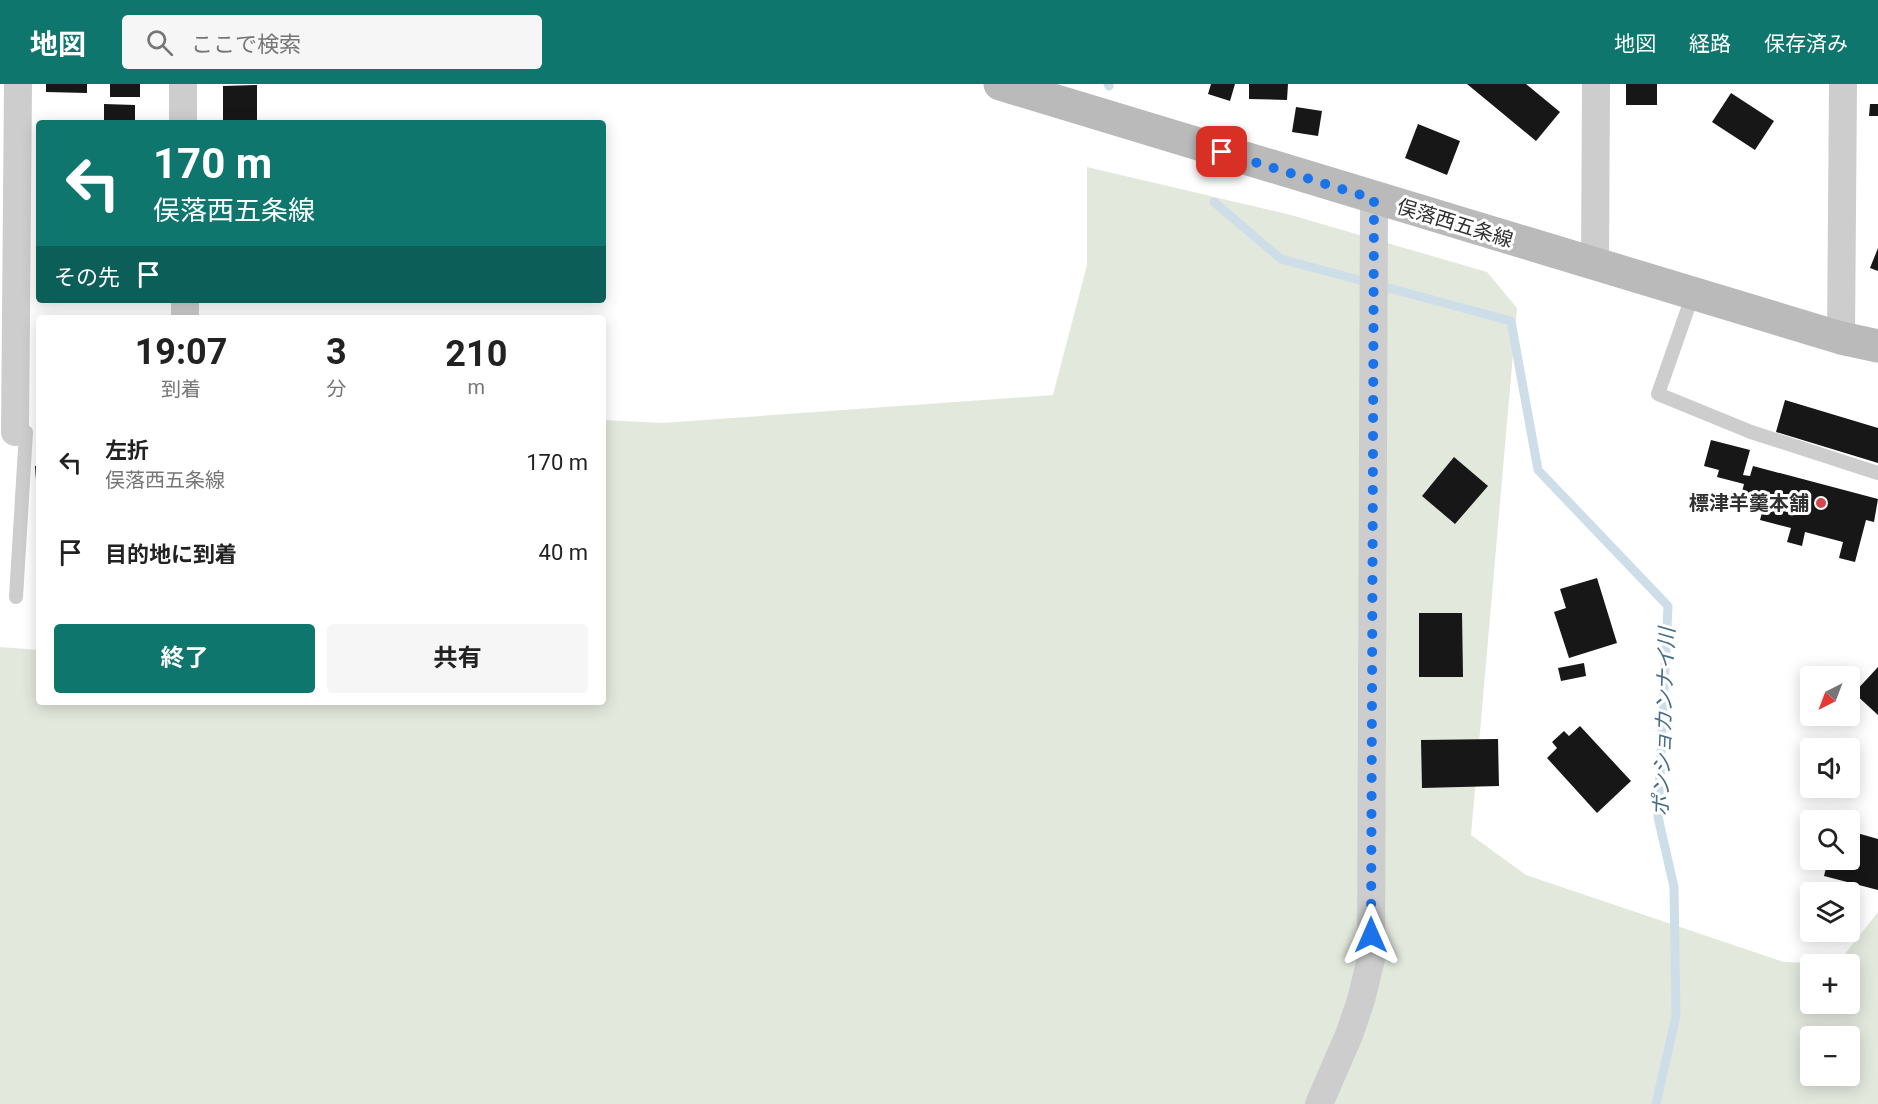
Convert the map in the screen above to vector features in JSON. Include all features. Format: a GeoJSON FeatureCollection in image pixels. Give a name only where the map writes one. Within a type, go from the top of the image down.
{"type":"FeatureCollection","features":[{"type":"Feature","properties":{"kind":"main road","name":"俣落西五条線"},"geometry":{"type":"LineString","coordinates":[[1004,85],[1374,199],[1840,338],[1878,346]]}},
{"type":"Feature","properties":{"kind":"street"},"geometry":{"type":"LineString","coordinates":[[18,84],[20,432]]}},
{"type":"Feature","properties":{"kind":"street"},"geometry":{"type":"LineString","coordinates":[[183,84],[183,120]]}},
{"type":"Feature","properties":{"kind":"street"},"geometry":{"type":"LineString","coordinates":[[1595,264],[1596,84]]}},
{"type":"Feature","properties":{"kind":"street"},"geometry":{"type":"LineString","coordinates":[[1840,338],[1843,84]]}},
{"type":"Feature","properties":{"kind":"street"},"geometry":{"type":"LineString","coordinates":[[1319,1104],[1349,1035],[1371,959],[1374,199]]}},
{"type":"Feature","properties":{"kind":"lane"},"geometry":{"type":"LineString","coordinates":[[1693,294],[1659,394],[1751,432],[1878,473]]}},
{"type":"Feature","properties":{"kind":"lane"},"geometry":{"type":"LineString","coordinates":[[16,597],[20,432]]}},
{"type":"Feature","properties":{"kind":"shaded area"},"geometry":{"type":"Polygon","coordinates":[[[1087,167],[1291,215],[1487,272],[1517,308],[1471,835],[1526,875],[1784,962],[1800,963],[1800,1014],[1860,1014],[1860,954],[1845,954],[1854,942],[1860,942],[1860,935],[1878,912],[1878,1104],[0,1104],[0,647],[36,650],[36,705],[606,705],[606,420],[662,423],[1053,395],[1087,265],[1087,167]]]}},
{"type":"Feature","properties":{"kind":"building"},"geometry":{"type":"Polygon","coordinates":[[[46,84],[87,84],[87,93],[46,92],[46,84]]]}},
{"type":"Feature","properties":{"kind":"building"},"geometry":{"type":"Polygon","coordinates":[[[110,84],[140,84],[140,97],[110,97],[110,84]]]}},
{"type":"Feature","properties":{"kind":"building"},"geometry":{"type":"Polygon","coordinates":[[[1211,84],[1235,84],[1230,101],[1208,94],[1211,84]]]}},
{"type":"Feature","properties":{"kind":"building"},"geometry":{"type":"Polygon","coordinates":[[[1249,84],[1288,84],[1287,100],[1249,99],[1249,84]]]}},
{"type":"Feature","properties":{"kind":"building"},"geometry":{"type":"Polygon","coordinates":[[[1467,84],[1526,84],[1560,112],[1536,141],[1467,84]]]}},
{"type":"Feature","properties":{"kind":"building"},"geometry":{"type":"Polygon","coordinates":[[[1626,84],[1657,84],[1657,105],[1626,105],[1626,84]]]}},
{"type":"Feature","properties":{"kind":"building"},"geometry":{"type":"Polygon","coordinates":[[[257,85],[257,120],[223,120],[223,86],[257,85]]]}},
{"type":"Feature","properties":{"kind":"building"},"geometry":{"type":"Polygon","coordinates":[[[1731,93],[1774,121],[1755,150],[1712,122],[1731,93]]]}},
{"type":"Feature","properties":{"kind":"building"},"geometry":{"type":"Polygon","coordinates":[[[104,104],[135,105],[135,120],[104,120],[104,104]]]}},
{"type":"Feature","properties":{"kind":"building"},"geometry":{"type":"Polygon","coordinates":[[[1870,104],[1878,104],[1878,116],[1869,116],[1870,104]]]}},
{"type":"Feature","properties":{"kind":"building"},"geometry":{"type":"Polygon","coordinates":[[[1296,107],[1322,111],[1318,136],[1292,132],[1296,107]]]}},
{"type":"Feature","properties":{"kind":"building"},"geometry":{"type":"Polygon","coordinates":[[[1418,124],[1460,141],[1447,175],[1405,158],[1418,124]]]}},
{"type":"Feature","properties":{"kind":"building"},"geometry":{"type":"Polygon","coordinates":[[[1878,248],[1878,271],[1870,268],[1878,248]]]}},
{"type":"Feature","properties":{"kind":"building"},"geometry":{"type":"Polygon","coordinates":[[[1785,400],[1878,428],[1878,463],[1776,432],[1785,400]]]}},
{"type":"Feature","properties":{"kind":"building","name":"標津羊羹本舗"},"geometry":{"type":"Polygon","coordinates":[[[1711,440],[1750,450],[1743,475],[1750,476],[1753,466],[1878,499],[1874,522],[1866,520],[1855,562],[1839,558],[1843,542],[1805,532],[1802,546],[1787,542],[1791,528],[1760,520],[1766,498],[1742,492],[1744,484],[1717,477],[1719,470],[1704,466],[1711,440]]]}},
{"type":"Feature","properties":{"kind":"building"},"geometry":{"type":"Polygon","coordinates":[[[1454,457],[1488,486],[1455,524],[1422,496],[1454,457]]]}},
{"type":"Feature","properties":{"kind":"building"},"geometry":{"type":"Polygon","coordinates":[[[1597,578],[1617,643],[1569,658],[1554,612],[1566,608],[1560,589],[1597,578]]]}},
{"type":"Feature","properties":{"kind":"building"},"geometry":{"type":"Polygon","coordinates":[[[1419,613],[1462,613],[1463,677],[1419,677],[1419,613]]]}},
{"type":"Feature","properties":{"kind":"building"},"geometry":{"type":"Polygon","coordinates":[[[1584,663],[1586,676],[1561,681],[1558,668],[1584,663]]]}},
{"type":"Feature","properties":{"kind":"building"},"geometry":{"type":"Polygon","coordinates":[[[1878,667],[1878,715],[1860,698],[1860,686],[1878,667]]]}},
{"type":"Feature","properties":{"kind":"building"},"geometry":{"type":"Polygon","coordinates":[[[1580,726],[1631,781],[1597,813],[1547,758],[1557,748],[1552,742],[1564,731],[1569,736],[1580,726]]]}},
{"type":"Feature","properties":{"kind":"building"},"geometry":{"type":"Polygon","coordinates":[[[1498,739],[1499,786],[1422,788],[1421,740],[1498,739]]]}},
{"type":"Feature","properties":{"kind":"building"},"geometry":{"type":"Polygon","coordinates":[[[1860,834],[1878,839],[1878,890],[1860,885],[1860,882],[1847,882],[1824,876],[1826,870],[1860,870],[1860,834]]]}},
{"type":"Feature","properties":{"kind":"waterway","name":"ポンショカンナイ川"},"geometry":{"type":"LineString","coordinates":[[1214,202],[1281,259],[1511,321],[1538,470],[1668,606],[1658,817],[1674,887],[1676,1016],[1656,1104]]}},
{"type":"Feature","properties":{"kind":"place","name":"標津羊羹本舗"},"geometry":{"type":"Point","coordinates":[1821,503]}},
{"type":"Feature","properties":{"kind":"route"},"geometry":{"type":"LineString","coordinates":[[1222,152],[1374,199],[1371,935]]}}]}
